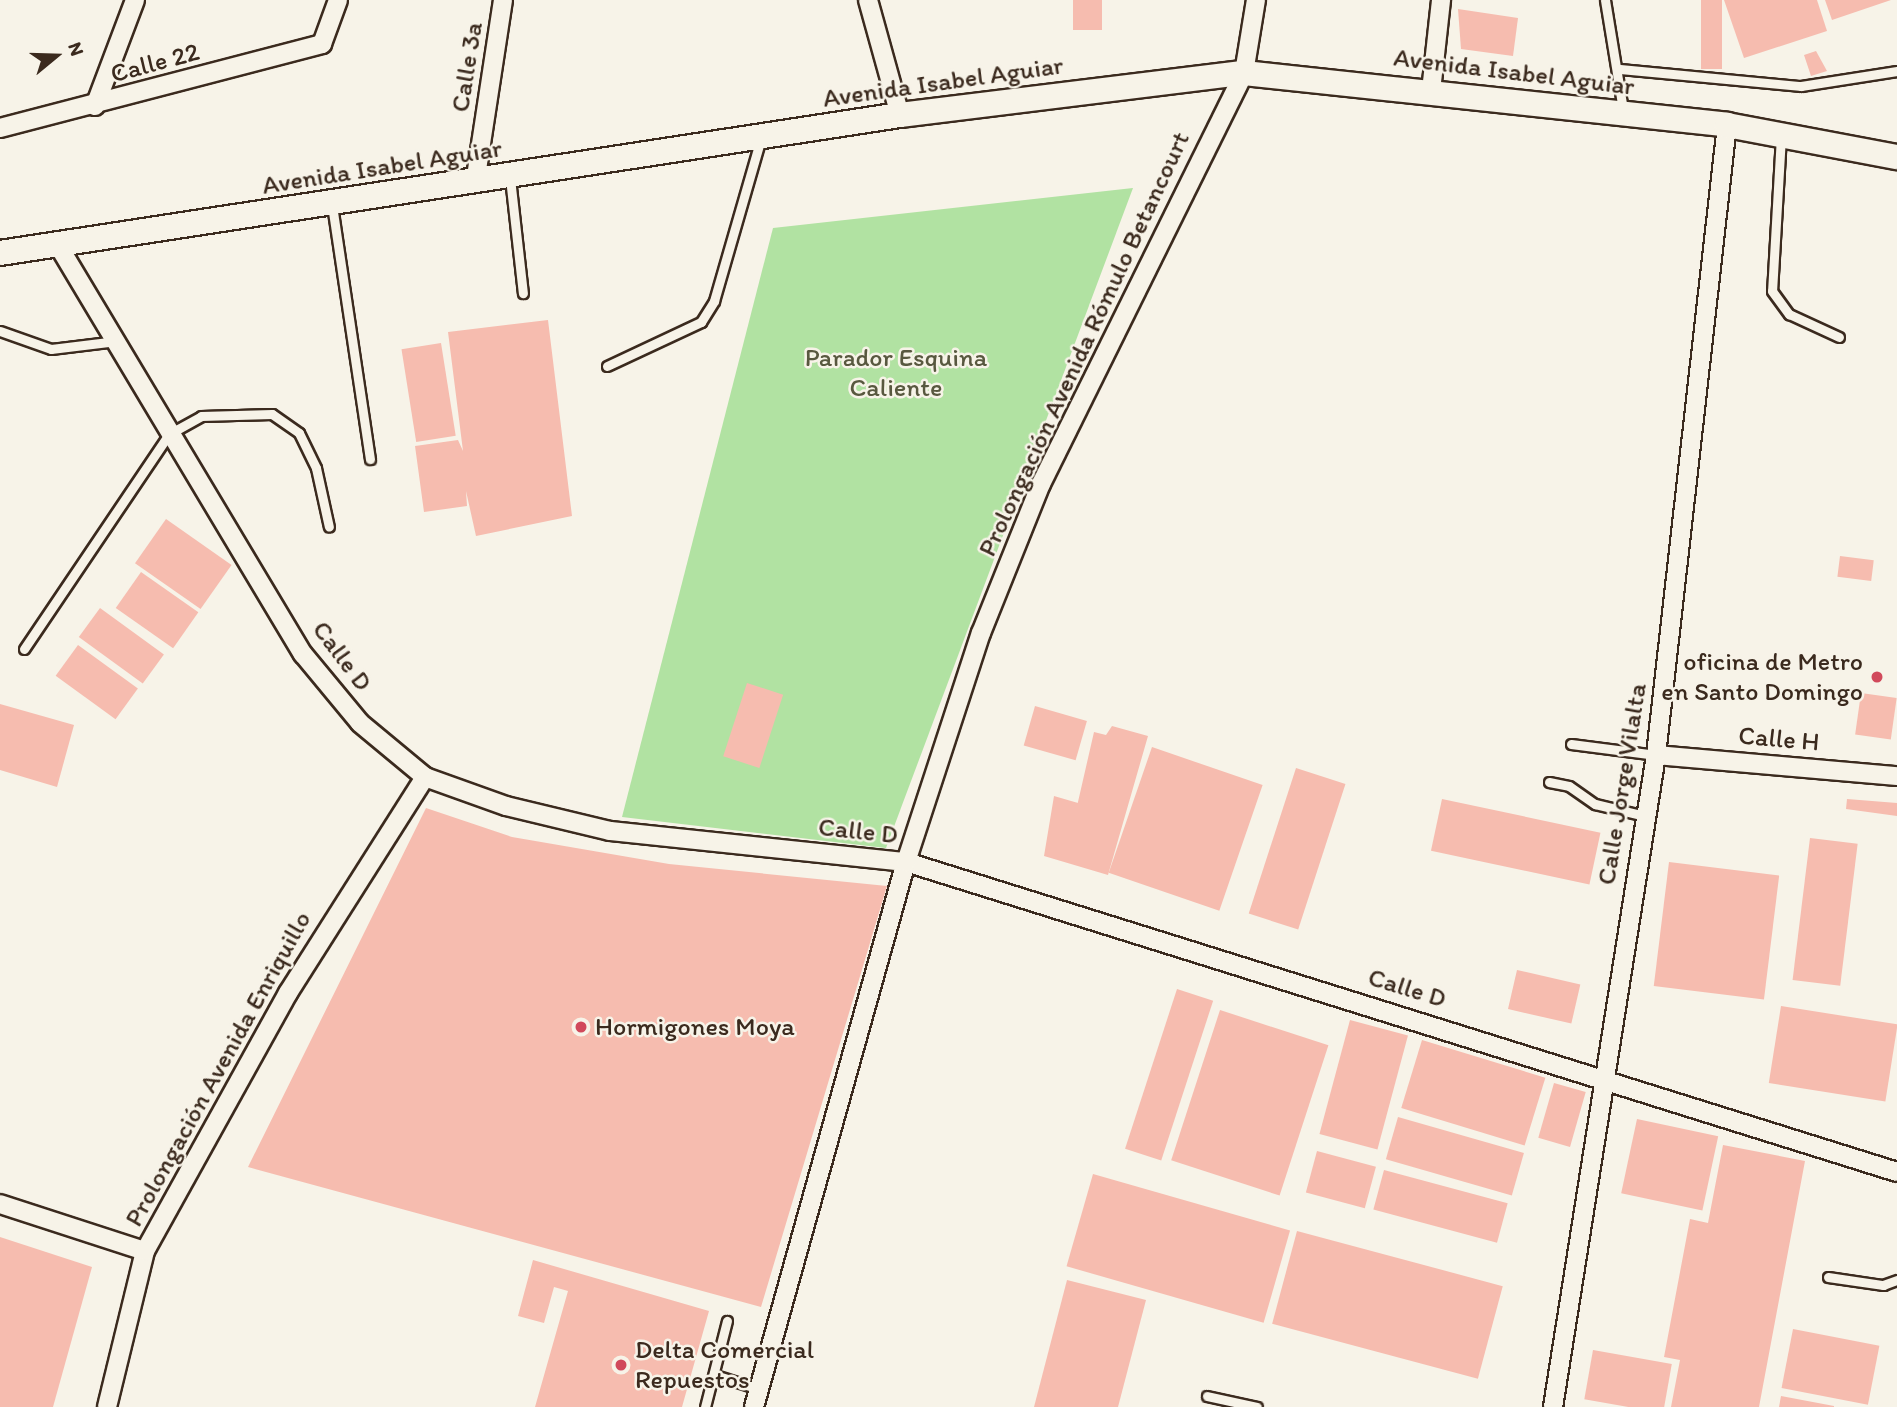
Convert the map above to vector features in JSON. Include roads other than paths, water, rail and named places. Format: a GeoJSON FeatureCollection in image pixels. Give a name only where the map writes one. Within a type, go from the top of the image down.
{"type":"FeatureCollection","features":[{"type":"Feature","properties":{"kind":"main road","name":"Avenida Isabel Aguiar"},"geometry":{"type":"LineString","coordinates":[[0,253],[510,178],[900,115],[1244,73],[1431,91],[1624,116],[1727,125],[1897,157]]}},
{"type":"Feature","properties":{"kind":"street"},"geometry":{"type":"LineString","coordinates":[[96,106],[135,0]]}},
{"type":"Feature","properties":{"kind":"street","name":"Calle 22"},"geometry":{"type":"LineString","coordinates":[[0,128],[96,106],[322,44],[338,0]]}},
{"type":"Feature","properties":{"kind":"street","name":"Calle 3a"},"geometry":{"type":"LineString","coordinates":[[475,183],[503,0]]}},
{"type":"Feature","properties":{"kind":"street"},"geometry":{"type":"LineString","coordinates":[[868,0],[900,115]]}},
{"type":"Feature","properties":{"kind":"street","name":"Prolongación Avenida Rómulo Betancourt"},"geometry":{"type":"LineString","coordinates":[[754,1407],[906,862],[981,633],[1041,484],[1244,73],[1256,0]]}},
{"type":"Feature","properties":{"kind":"street"},"geometry":{"type":"LineString","coordinates":[[1431,91],[1441,0]]}},
{"type":"Feature","properties":{"kind":"street","name":"Calle Jorge Vilalta"},"geometry":{"type":"LineString","coordinates":[[1553,1407],[1601,1076],[1656,755],[1727,125]]}},
{"type":"Feature","properties":{"kind":"street","name":"Calle D"},"geometry":{"type":"LineString","coordinates":[[58,246],[303,654],[360,723],[425,777],[506,806],[610,831],[906,862],[1601,1076],[1897,1172]]}},
{"type":"Feature","properties":{"kind":"street","name":"Calle H"},"geometry":{"type":"LineString","coordinates":[[1656,755],[1897,776]]}},
{"type":"Feature","properties":{"kind":"street","name":"Prolongación Avenida Enriquillo"},"geometry":{"type":"LineString","coordinates":[[107,1407],[145,1251],[288,993],[425,777]]}},
{"type":"Feature","properties":{"kind":"street"},"geometry":{"type":"LineString","coordinates":[[0,1204],[145,1251]]}},
{"type":"Feature","properties":{"kind":"lane"},"geometry":{"type":"LineString","coordinates":[[1605,0],[1620,69],[1624,116]]}},
{"type":"Feature","properties":{"kind":"lane"},"geometry":{"type":"LineString","coordinates":[[1620,69],[1801,86],[1897,71]]}},
{"type":"Feature","properties":{"kind":"lane"},"geometry":{"type":"LineString","coordinates":[[1782,135],[1772,291],[1805,326],[1839,337]]}},
{"type":"Feature","properties":{"kind":"lane"},"geometry":{"type":"LineString","coordinates":[[607,366],[701,323],[713,301],[761,138]]}},
{"type":"Feature","properties":{"kind":"lane"},"geometry":{"type":"LineString","coordinates":[[510,178],[523,293]]}},
{"type":"Feature","properties":{"kind":"lane"},"geometry":{"type":"LineString","coordinates":[[332,205],[370,459]]}},
{"type":"Feature","properties":{"kind":"lane"},"geometry":{"type":"LineString","coordinates":[[0,331],[51,349],[117,341]]}},
{"type":"Feature","properties":{"kind":"lane"},"geometry":{"type":"LineString","coordinates":[[24,649],[169,434],[201,416],[272,414],[299,433],[316,468],[329,527]]}},
{"type":"Feature","properties":{"kind":"lane"},"geometry":{"type":"LineString","coordinates":[[1571,744],[1656,755]]}},
{"type":"Feature","properties":{"kind":"lane"},"geometry":{"type":"LineString","coordinates":[[1549,782],[1569,786],[1595,804],[1645,816]]}},
{"type":"Feature","properties":{"kind":"lane"},"geometry":{"type":"LineString","coordinates":[[1828,1276],[1883,1285],[1897,1280]]}},
{"type":"Feature","properties":{"kind":"lane"},"geometry":{"type":"LineString","coordinates":[[705,1407],[727,1321]]}},
{"type":"Feature","properties":{"kind":"lane"},"geometry":{"type":"LineString","coordinates":[[715,1375],[759,1389]]}},
{"type":"Feature","properties":{"kind":"lane"},"geometry":{"type":"LineString","coordinates":[[1207,1395],[1257,1407]]}},
{"type":"Feature","properties":{"kind":"place","name":"oficina de Metro en Santo Domingo"},"geometry":{"type":"Point","coordinates":[1877,677]}},
{"type":"Feature","properties":{"kind":"place","name":"Hormigones Moya"},"geometry":{"type":"Point","coordinates":[581,1027]}},
{"type":"Feature","properties":{"kind":"place","name":"Delta Comercial Repuestos"},"geometry":{"type":"Point","coordinates":[621,1365]}},
{"type":"Feature","properties":{"kind":"park label","name":"Parador Esquina Caliente"},"geometry":{"type":"Point","coordinates":[896,373]}}]}
